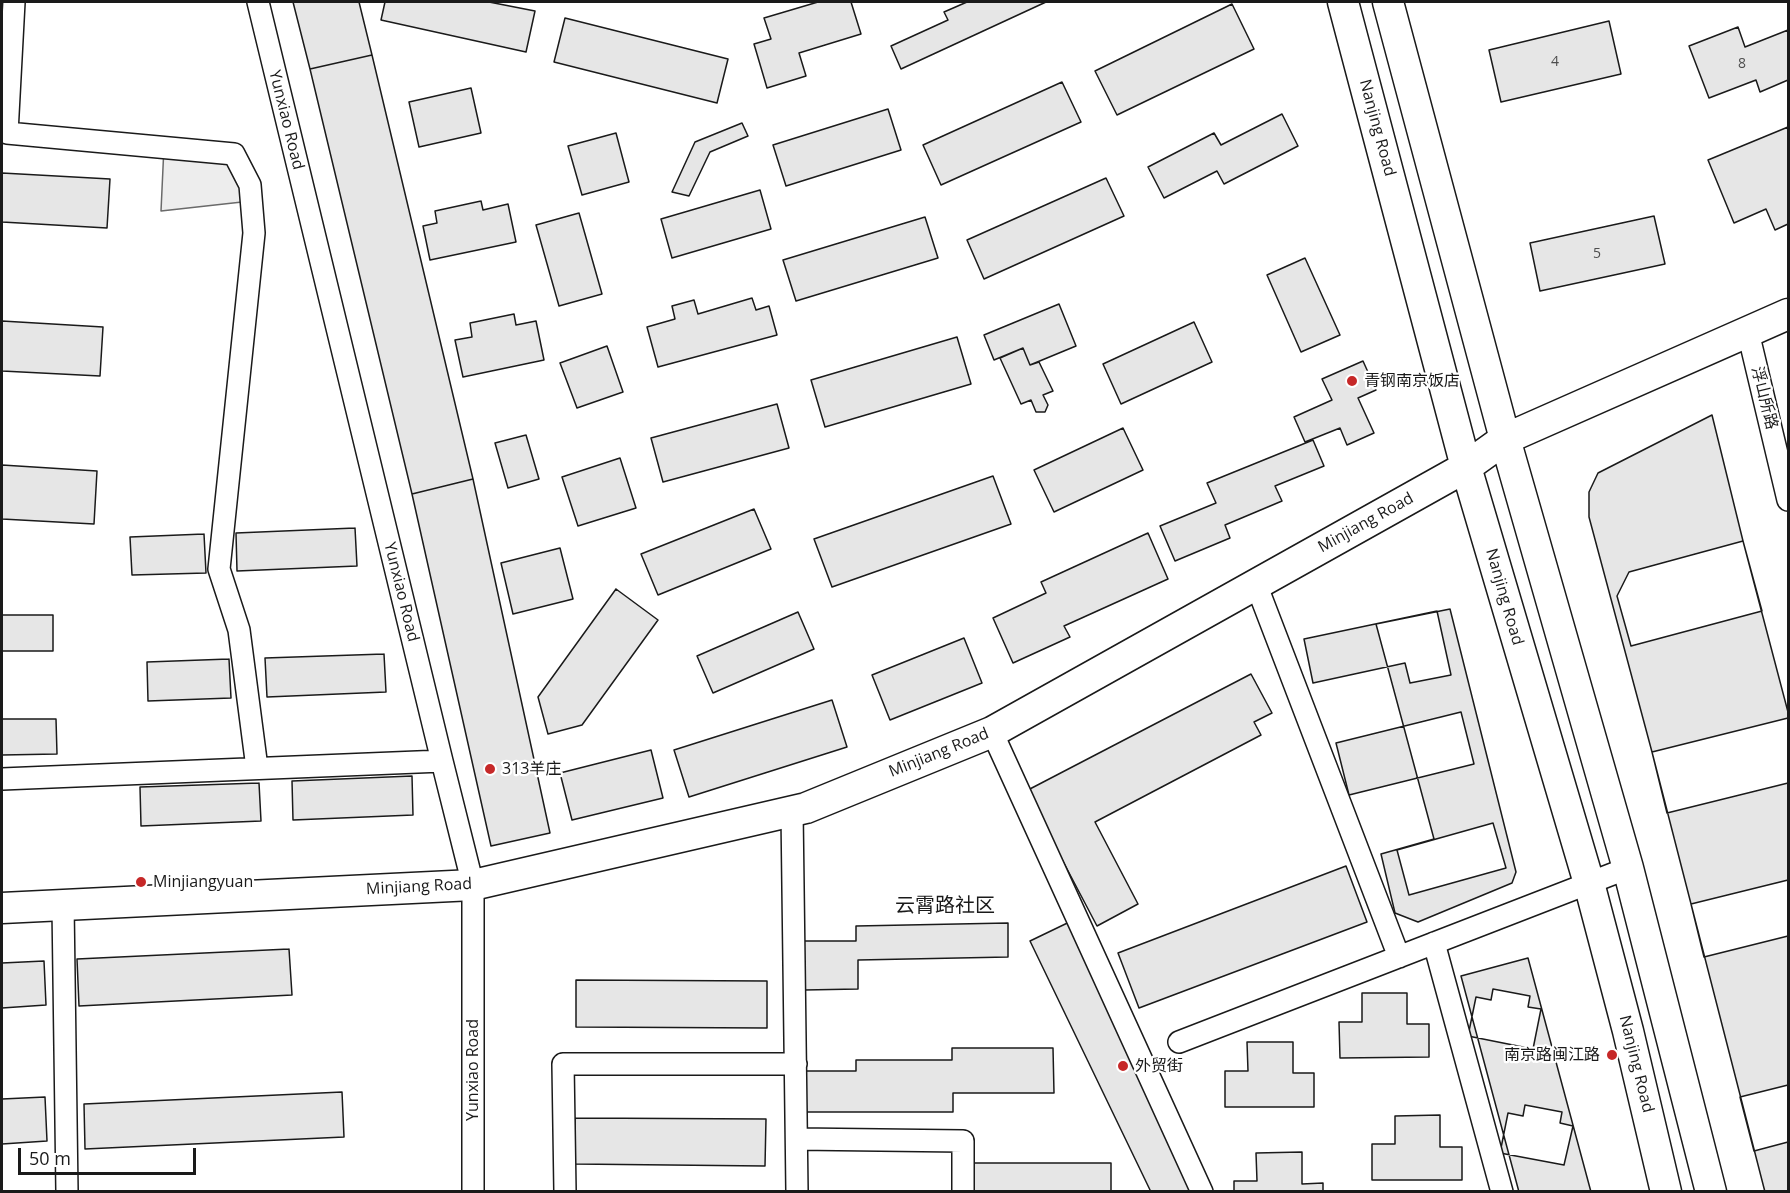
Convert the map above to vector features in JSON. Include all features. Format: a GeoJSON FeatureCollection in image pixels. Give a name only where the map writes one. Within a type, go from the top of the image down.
{"type":"FeatureCollection","features":[{"type":"Feature","properties":{"kind":"main road","name":"Nanjing Road"},"geometry":{"type":"LineString","coordinates":[[1343,2],[1466,467],[1589,884],[1628,1031],[1666,1191]]}},
{"type":"Feature","properties":{"kind":"main road"},"geometry":{"type":"LineString","coordinates":[[1388,2],[1505,438],[1628,868],[1712,1191]]}},
{"type":"Feature","properties":{"kind":"main road","name":"Minjiang Road"},"geometry":{"type":"LineString","coordinates":[[2,908],[473,885],[806,808],[992,732],[1466,467],[1505,438],[1788,314]]}},
{"type":"Feature","properties":{"kind":"street"},"geometry":{"type":"LineString","coordinates":[[14,2],[6,133],[234,154],[250,185],[254,232],[219,569],[240,630],[257,768]]}},
{"type":"Feature","properties":{"kind":"street","name":"Yunxiao Road"},"geometry":{"type":"LineString","coordinates":[[258,2],[473,885],[473,1191]]}},
{"type":"Feature","properties":{"kind":"street","name":"浮山所路"},"geometry":{"type":"LineString","coordinates":[[1748,332],[1788,500]]}},
{"type":"Feature","properties":{"kind":"street"},"geometry":{"type":"LineString","coordinates":[[1256,584],[1399,957]]}},
{"type":"Feature","properties":{"kind":"street"},"geometry":{"type":"LineString","coordinates":[[992,732],[1202,1191]]}},
{"type":"Feature","properties":{"kind":"street"},"geometry":{"type":"LineString","coordinates":[[2,779],[442,761]]}},
{"type":"Feature","properties":{"kind":"street"},"geometry":{"type":"LineString","coordinates":[[792,811],[797,1191]]}},
{"type":"Feature","properties":{"kind":"street"},"geometry":{"type":"LineString","coordinates":[[1179,1042],[1628,868]]}},
{"type":"Feature","properties":{"kind":"street"},"geometry":{"type":"LineString","coordinates":[[63,905],[67,1191]]}},
{"type":"Feature","properties":{"kind":"street"},"geometry":{"type":"LineString","coordinates":[[1434,943],[1502,1191]]}},
{"type":"Feature","properties":{"kind":"street"},"geometry":{"type":"LineString","coordinates":[[565,1191],[563,1064],[796,1064]]}},
{"type":"Feature","properties":{"kind":"street"},"geometry":{"type":"LineString","coordinates":[[797,1139],[963,1141],[963,1191]]}},
{"type":"Feature","properties":{"kind":"shaded area"},"geometry":{"type":"Polygon","coordinates":[[[164,146],[234,154],[251,201],[161,211],[164,146]]]}},
{"type":"Feature","properties":{"kind":"building"},"geometry":{"type":"Polygon","coordinates":[[[293,2],[359,2],[372,55],[310,69],[293,2]]]}},
{"type":"Feature","properties":{"kind":"building"},"geometry":{"type":"Polygon","coordinates":[[[385,2],[489,2],[535,11],[526,52],[381,20],[385,2]]]}},
{"type":"Feature","properties":{"kind":"building"},"geometry":{"type":"Polygon","coordinates":[[[818,2],[851,2],[861,34],[799,53],[806,76],[767,88],[754,44],[771,39],[764,18],[818,2]]]}},
{"type":"Feature","properties":{"kind":"building"},"geometry":{"type":"Polygon","coordinates":[[[967,2],[1046,2],[901,69],[891,46],[948,20],[944,12],[967,2]]]}},
{"type":"Feature","properties":{"kind":"building"},"geometry":{"type":"Polygon","coordinates":[[[1232,4],[1254,49],[1117,115],[1095,71],[1232,4]]]}},
{"type":"Feature","properties":{"kind":"building"},"geometry":{"type":"Polygon","coordinates":[[[565,18],[728,59],[717,103],[554,62],[565,18]]]}},
{"type":"Feature","properties":{"kind":"building"},"geometry":{"type":"Polygon","coordinates":[[[1609,21],[1621,74],[1501,102],[1489,50],[1609,21]]]}},
{"type":"Feature","properties":{"kind":"building"},"geometry":{"type":"Polygon","coordinates":[[[1738,27],[1745,47],[1788,30],[1788,80],[1760,92],[1756,80],[1709,98],[1689,46],[1738,27]]]}},
{"type":"Feature","properties":{"kind":"building"},"geometry":{"type":"Polygon","coordinates":[[[372,55],[473,479],[412,494],[310,69],[372,55]]]}},
{"type":"Feature","properties":{"kind":"building"},"geometry":{"type":"Polygon","coordinates":[[[1062,82],[1081,122],[941,185],[923,145],[1062,82]]]}},
{"type":"Feature","properties":{"kind":"building"},"geometry":{"type":"Polygon","coordinates":[[[471,88],[481,133],[419,147],[409,102],[471,88]]]}},
{"type":"Feature","properties":{"kind":"building"},"geometry":{"type":"Polygon","coordinates":[[[888,109],[901,150],[786,186],[773,145],[888,109]]]}},
{"type":"Feature","properties":{"kind":"building"},"geometry":{"type":"Polygon","coordinates":[[[1282,114],[1298,146],[1224,184],[1217,171],[1164,198],[1148,167],[1214,133],[1221,145],[1282,114]]]}},
{"type":"Feature","properties":{"kind":"building"},"geometry":{"type":"Polygon","coordinates":[[[742,123],[748,136],[710,152],[689,196],[672,192],[695,142],[742,123]]]}},
{"type":"Feature","properties":{"kind":"building"},"geometry":{"type":"Polygon","coordinates":[[[1788,127],[1788,224],[1775,230],[1766,209],[1734,223],[1708,160],[1788,127]]]}},
{"type":"Feature","properties":{"kind":"building"},"geometry":{"type":"Polygon","coordinates":[[[616,133],[629,182],[582,195],[568,146],[616,133]]]}},
{"type":"Feature","properties":{"kind":"building"},"geometry":{"type":"Polygon","coordinates":[[[2,173],[110,179],[107,228],[2,222],[2,173]]]}},
{"type":"Feature","properties":{"kind":"building"},"geometry":{"type":"Polygon","coordinates":[[[1106,178],[1124,216],[984,279],[967,240],[1106,178]]]}},
{"type":"Feature","properties":{"kind":"building"},"geometry":{"type":"Polygon","coordinates":[[[760,190],[771,229],[672,258],[661,219],[760,190]]]}},
{"type":"Feature","properties":{"kind":"building"},"geometry":{"type":"Polygon","coordinates":[[[481,201],[483,210],[508,204],[516,242],[430,260],[423,226],[437,223],[435,211],[481,201]]]}},
{"type":"Feature","properties":{"kind":"building"},"geometry":{"type":"Polygon","coordinates":[[[579,213],[602,294],[559,306],[536,225],[579,213]]]}},
{"type":"Feature","properties":{"kind":"building"},"geometry":{"type":"Polygon","coordinates":[[[1654,216],[1665,264],[1540,291],[1530,243],[1654,216]]]}},
{"type":"Feature","properties":{"kind":"building"},"geometry":{"type":"Polygon","coordinates":[[[925,217],[938,258],[796,301],[783,260],[925,217]]]}},
{"type":"Feature","properties":{"kind":"building"},"geometry":{"type":"Polygon","coordinates":[[[1305,258],[1340,335],[1301,352],[1267,275],[1305,258]]]}},
{"type":"Feature","properties":{"kind":"building"},"geometry":{"type":"Polygon","coordinates":[[[752,298],[756,310],[769,306],[777,335],[658,367],[647,327],[675,319],[672,306],[694,300],[698,314],[752,298]]]}},
{"type":"Feature","properties":{"kind":"building"},"geometry":{"type":"Polygon","coordinates":[[[1059,304],[1076,346],[1030,365],[1023,348],[994,360],[984,335],[1059,304]]]}},
{"type":"Feature","properties":{"kind":"building"},"geometry":{"type":"Polygon","coordinates":[[[514,314],[516,325],[536,321],[544,360],[463,377],[455,340],[472,337],[470,323],[514,314]]]}},
{"type":"Feature","properties":{"kind":"building"},"geometry":{"type":"Polygon","coordinates":[[[2,321],[103,327],[100,376],[2,371],[2,321]]]}},
{"type":"Feature","properties":{"kind":"building"},"geometry":{"type":"Polygon","coordinates":[[[1194,322],[1212,362],[1121,404],[1103,364],[1194,322]]]}},
{"type":"Feature","properties":{"kind":"building"},"geometry":{"type":"Polygon","coordinates":[[[957,337],[971,384],[825,427],[811,380],[957,337]]]}},
{"type":"Feature","properties":{"kind":"building"},"geometry":{"type":"Polygon","coordinates":[[[607,346],[623,392],[577,408],[560,363],[607,346]]]}},
{"type":"Feature","properties":{"kind":"building"},"geometry":{"type":"Polygon","coordinates":[[[1023,348],[1030,365],[1039,362],[1053,391],[1043,395],[1048,405],[1045,412],[1036,412],[1031,400],[1021,404],[1000,358],[1023,348]]]}},
{"type":"Feature","properties":{"kind":"building"},"geometry":{"type":"Polygon","coordinates":[[[1363,361],[1376,390],[1358,398],[1374,433],[1347,445],[1340,428],[1305,442],[1294,417],[1332,400],[1322,379],[1363,361]]]}},
{"type":"Feature","properties":{"kind":"building"},"geometry":{"type":"Polygon","coordinates":[[[777,404],[789,448],[663,482],[651,438],[777,404]]]}},
{"type":"Feature","properties":{"kind":"building"},"geometry":{"type":"Polygon","coordinates":[[[1712,415],[1788,712],[1788,1192],[1765,1192],[1589,517],[1589,492],[1598,473],[1712,415]]]}},
{"type":"Feature","properties":{"kind":"building"},"geometry":{"type":"Polygon","coordinates":[[[1123,428],[1143,470],[1054,512],[1034,470],[1123,428]]]}},
{"type":"Feature","properties":{"kind":"building"},"geometry":{"type":"Polygon","coordinates":[[[526,435],[539,479],[508,488],[495,443],[526,435]]]}},
{"type":"Feature","properties":{"kind":"building"},"geometry":{"type":"Polygon","coordinates":[[[1313,440],[1324,466],[1275,486],[1282,501],[1225,525],[1230,538],[1175,561],[1160,526],[1216,503],[1207,483],[1313,440]]]}},
{"type":"Feature","properties":{"kind":"building"},"geometry":{"type":"Polygon","coordinates":[[[620,458],[636,508],[578,526],[562,477],[620,458]]]}},
{"type":"Feature","properties":{"kind":"building"},"geometry":{"type":"Polygon","coordinates":[[[2,465],[97,471],[94,524],[2,519],[2,465]]]}},
{"type":"Feature","properties":{"kind":"building"},"geometry":{"type":"Polygon","coordinates":[[[993,476],[1011,524],[832,587],[814,539],[993,476]]]}},
{"type":"Feature","properties":{"kind":"building"},"geometry":{"type":"Polygon","coordinates":[[[473,479],[550,833],[491,846],[412,494],[473,479]]]}},
{"type":"Feature","properties":{"kind":"building"},"geometry":{"type":"Polygon","coordinates":[[[754,509],[771,549],[658,595],[641,554],[754,509]]]}},
{"type":"Feature","properties":{"kind":"building"},"geometry":{"type":"Polygon","coordinates":[[[355,528],[357,566],[237,571],[236,533],[355,528]]]}},
{"type":"Feature","properties":{"kind":"building"},"geometry":{"type":"Polygon","coordinates":[[[1148,533],[1168,579],[1064,626],[1070,637],[1013,663],[993,618],[1046,593],[1041,582],[1148,533]]]}},
{"type":"Feature","properties":{"kind":"building"},"geometry":{"type":"Polygon","coordinates":[[[204,534],[206,573],[132,575],[130,537],[204,534]]]}},
{"type":"Feature","properties":{"kind":"building"},"geometry":{"type":"Polygon","coordinates":[[[1743,541],[1762,611],[1631,646],[1617,596],[1629,572],[1743,541]]]}},
{"type":"Feature","properties":{"kind":"building"},"geometry":{"type":"Polygon","coordinates":[[[560,548],[573,599],[513,614],[501,563],[560,548]]]}},
{"type":"Feature","properties":{"kind":"building"},"geometry":{"type":"Polygon","coordinates":[[[616,589],[658,620],[582,725],[548,734],[538,697],[616,589]]]}},
{"type":"Feature","properties":{"kind":"building"},"geometry":{"type":"Polygon","coordinates":[[[1450,609],[1516,872],[1512,883],[1418,922],[1395,913],[1381,854],[1434,839],[1376,624],[1450,609]]]}},
{"type":"Feature","properties":{"kind":"building"},"geometry":{"type":"Polygon","coordinates":[[[1437,611],[1451,675],[1410,683],[1405,663],[1313,683],[1304,639],[1437,611]]]}},
{"type":"Feature","properties":{"kind":"building"},"geometry":{"type":"Polygon","coordinates":[[[798,612],[814,649],[713,693],[697,656],[798,612]]]}},
{"type":"Feature","properties":{"kind":"building"},"geometry":{"type":"Polygon","coordinates":[[[2,615],[53,615],[53,651],[2,651],[2,615]]]}},
{"type":"Feature","properties":{"kind":"building"},"geometry":{"type":"Polygon","coordinates":[[[964,638],[982,683],[890,720],[872,675],[964,638]]]}},
{"type":"Feature","properties":{"kind":"building"},"geometry":{"type":"Polygon","coordinates":[[[384,654],[386,692],[267,697],[265,658],[384,654]]]}},
{"type":"Feature","properties":{"kind":"building"},"geometry":{"type":"Polygon","coordinates":[[[229,659],[231,698],[148,701],[147,662],[229,659]]]}},
{"type":"Feature","properties":{"kind":"building"},"geometry":{"type":"Polygon","coordinates":[[[1251,674],[1272,713],[1254,722],[1261,735],[1095,822],[1138,904],[1097,926],[1026,791],[1251,674]]]}},
{"type":"Feature","properties":{"kind":"building"},"geometry":{"type":"Polygon","coordinates":[[[832,700],[847,747],[689,797],[674,750],[832,700]]]}},
{"type":"Feature","properties":{"kind":"building"},"geometry":{"type":"Polygon","coordinates":[[[1461,712],[1474,764],[1349,795],[1336,743],[1461,712]]]}},
{"type":"Feature","properties":{"kind":"building"},"geometry":{"type":"Polygon","coordinates":[[[1788,718],[1788,783],[1667,813],[1652,752],[1788,718]]]}},
{"type":"Feature","properties":{"kind":"building"},"geometry":{"type":"Polygon","coordinates":[[[2,719],[56,719],[57,754],[2,755],[2,719]]]}},
{"type":"Feature","properties":{"kind":"building"},"geometry":{"type":"Polygon","coordinates":[[[651,750],[663,798],[572,820],[560,773],[651,750]]]}},
{"type":"Feature","properties":{"kind":"building"},"geometry":{"type":"Polygon","coordinates":[[[412,776],[413,815],[293,820],[292,781],[412,776]]]}},
{"type":"Feature","properties":{"kind":"building"},"geometry":{"type":"Polygon","coordinates":[[[259,783],[261,821],[141,826],[140,787],[259,783]]]}},
{"type":"Feature","properties":{"kind":"building"},"geometry":{"type":"Polygon","coordinates":[[[1493,823],[1506,868],[1409,895],[1397,850],[1493,823]]]}},
{"type":"Feature","properties":{"kind":"building"},"geometry":{"type":"Polygon","coordinates":[[[1346,866],[1367,922],[1139,1008],[1118,953],[1346,866]]]}},
{"type":"Feature","properties":{"kind":"building"},"geometry":{"type":"Polygon","coordinates":[[[1788,880],[1788,936],[1704,957],[1691,904],[1788,880]]]}},
{"type":"Feature","properties":{"kind":"building","name":"外贸街"},"geometry":{"type":"Polygon","coordinates":[[[1084,915],[1213,1192],[1151,1192],[1030,941],[1084,915]]]}},
{"type":"Feature","properties":{"kind":"building"},"geometry":{"type":"Polygon","coordinates":[[[1008,923],[1008,957],[858,960],[858,989],[804,990],[803,941],[856,941],[856,926],[1008,923]]]}},
{"type":"Feature","properties":{"kind":"building"},"geometry":{"type":"Polygon","coordinates":[[[289,949],[292,995],[79,1006],[77,959],[289,949]]]}},
{"type":"Feature","properties":{"kind":"building"},"geometry":{"type":"Polygon","coordinates":[[[1528,958],[1591,1192],[1519,1192],[1461,976],[1528,958]]]}},
{"type":"Feature","properties":{"kind":"building"},"geometry":{"type":"Polygon","coordinates":[[[44,961],[46,1005],[2,1008],[2,963],[44,961]]]}},
{"type":"Feature","properties":{"kind":"building"},"geometry":{"type":"Polygon","coordinates":[[[576,980],[767,981],[767,1028],[576,1027],[576,980]]]}},
{"type":"Feature","properties":{"kind":"building"},"geometry":{"type":"Polygon","coordinates":[[[1493,989],[1530,996],[1528,1007],[1541,1009],[1533,1049],[1468,1036],[1476,997],[1491,1000],[1493,989]]]}},
{"type":"Feature","properties":{"kind":"building"},"geometry":{"type":"Polygon","coordinates":[[[1362,993],[1407,993],[1407,1024],[1429,1024],[1429,1057],[1340,1058],[1339,1022],[1362,1022],[1362,993]]]}},
{"type":"Feature","properties":{"kind":"building"},"geometry":{"type":"Polygon","coordinates":[[[1247,1042],[1293,1042],[1293,1073],[1314,1073],[1314,1107],[1225,1107],[1225,1071],[1248,1071],[1247,1042]]]}},
{"type":"Feature","properties":{"kind":"building"},"geometry":{"type":"Polygon","coordinates":[[[952,1048],[1053,1048],[1054,1093],[953,1093],[953,1112],[805,1112],[805,1071],[856,1071],[856,1060],[952,1060],[952,1048]]]}},
{"type":"Feature","properties":{"kind":"building"},"geometry":{"type":"Polygon","coordinates":[[[1788,1085],[1788,1142],[1754,1151],[1740,1097],[1788,1085]]]}},
{"type":"Feature","properties":{"kind":"building"},"geometry":{"type":"Polygon","coordinates":[[[342,1092],[344,1137],[85,1149],[84,1104],[342,1092]]]}},
{"type":"Feature","properties":{"kind":"building"},"geometry":{"type":"Polygon","coordinates":[[[45,1097],[47,1141],[2,1144],[2,1099],[45,1097]]]}},
{"type":"Feature","properties":{"kind":"building"},"geometry":{"type":"Polygon","coordinates":[[[1525,1105],[1562,1112],[1560,1123],[1573,1126],[1564,1165],[1500,1153],[1508,1113],[1523,1116],[1525,1105]]]}},
{"type":"Feature","properties":{"kind":"building"},"geometry":{"type":"Polygon","coordinates":[[[1440,1115],[1440,1147],[1462,1147],[1462,1180],[1372,1180],[1372,1144],[1395,1144],[1395,1116],[1440,1115]]]}},
{"type":"Feature","properties":{"kind":"building"},"geometry":{"type":"Polygon","coordinates":[[[575,1118],[766,1119],[765,1166],[574,1164],[575,1118]]]}},
{"type":"Feature","properties":{"kind":"building"},"geometry":{"type":"Polygon","coordinates":[[[1302,1152],[1302,1184],[1323,1183],[1323,1192],[1234,1192],[1234,1181],[1257,1181],[1256,1153],[1302,1152]]]}},
{"type":"Feature","properties":{"kind":"building"},"geometry":{"type":"Polygon","coordinates":[[[969,1163],[1111,1163],[1111,1192],[969,1192],[969,1163]]]}},
{"type":"Feature","properties":{"kind":"place","name":"青钢南京饭店"},"geometry":{"type":"Point","coordinates":[1352,381]}},
{"type":"Feature","properties":{"kind":"place","name":"313羊庄"},"geometry":{"type":"Point","coordinates":[490,769]}},
{"type":"Feature","properties":{"kind":"place","name":"Minjiangyuan"},"geometry":{"type":"Point","coordinates":[141,882]}},
{"type":"Feature","properties":{"kind":"place","name":"南京路闽江路"},"geometry":{"type":"Point","coordinates":[1612,1055]}},
{"type":"Feature","properties":{"kind":"place","name":"外贸街"},"geometry":{"type":"Point","coordinates":[1123,1066]}},
{"type":"Feature","properties":{"kind":"district","name":"云霄路社区"},"geometry":{"type":"Point","coordinates":[945,906]}}]}
